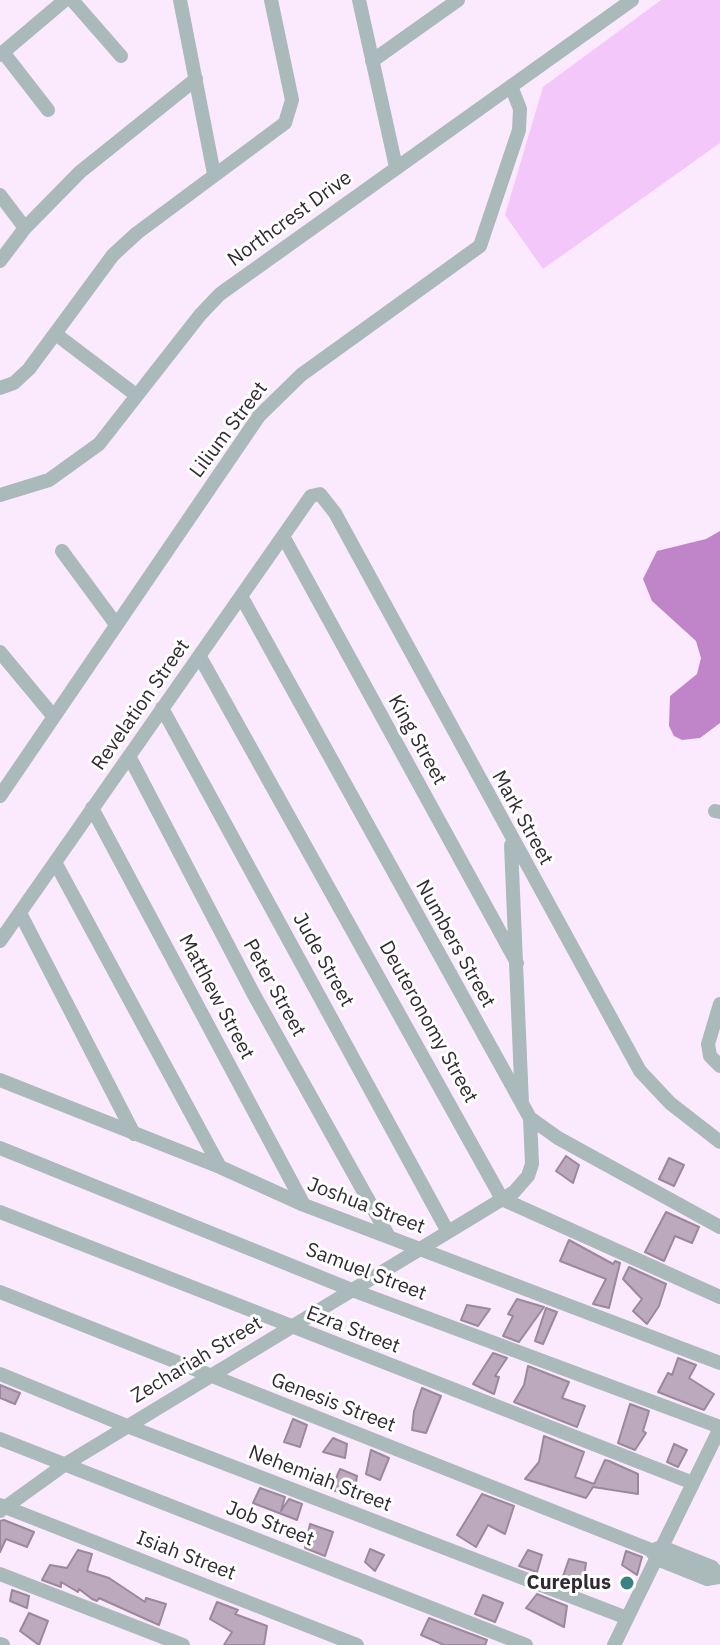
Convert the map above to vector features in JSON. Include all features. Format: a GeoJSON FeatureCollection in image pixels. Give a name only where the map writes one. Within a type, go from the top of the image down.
{"type":"FeatureCollection","features":[{"type":"Feature","properties":{"kind":"street"},"geometry":{"type":"LineString","coordinates":[[48,110],[2,54],[65,0]]}},
{"type":"Feature","properties":{"kind":"street"},"geometry":{"type":"LineString","coordinates":[[72,0],[121,56]]}},
{"type":"Feature","properties":{"kind":"street"},"geometry":{"type":"LineString","coordinates":[[180,0],[214,174]]}},
{"type":"Feature","properties":{"kind":"street"},"geometry":{"type":"LineString","coordinates":[[0,388],[14,383],[29,369],[113,255],[214,174],[285,123],[290,115],[292,100],[271,0]]}},
{"type":"Feature","properties":{"kind":"street"},"geometry":{"type":"LineString","coordinates":[[359,0],[396,167]]}},
{"type":"Feature","properties":{"kind":"street"},"geometry":{"type":"LineString","coordinates":[[372,61],[458,0]]}},
{"type":"Feature","properties":{"kind":"street","name":"Northcrest Drive"},"geometry":{"type":"LineString","coordinates":[[0,495],[49,480],[77,463],[99,444],[220,294],[632,0]]}},
{"type":"Feature","properties":{"kind":"street"},"geometry":{"type":"LineString","coordinates":[[0,261],[25,228],[80,172],[196,79]]}},
{"type":"Feature","properties":{"kind":"street","name":"Lilium Street"},"geometry":{"type":"LineString","coordinates":[[0,796],[115,623],[276,397],[480,246],[519,130],[520,109],[511,86]]}},
{"type":"Feature","properties":{"kind":"street"},"geometry":{"type":"LineString","coordinates":[[0,195],[25,228]]}},
{"type":"Feature","properties":{"kind":"street"},"geometry":{"type":"LineString","coordinates":[[57,335],[136,395]]}},
{"type":"Feature","properties":{"kind":"street","name":"Revelation Street"},"geometry":{"type":"LineString","coordinates":[[0,941],[283,536],[316,494]]}},
{"type":"Feature","properties":{"kind":"street","name":"Mark Street"},"geometry":{"type":"LineString","coordinates":[[316,494],[324,497],[335,513],[511,841],[640,1071],[670,1103],[720,1142]]}},
{"type":"Feature","properties":{"kind":"street","name":"King Street"},"geometry":{"type":"LineString","coordinates":[[283,536],[517,963]]}},
{"type":"Feature","properties":{"kind":"street"},"geometry":{"type":"LineString","coordinates":[[62,551],[115,623]]}},
{"type":"Feature","properties":{"kind":"street","name":"Numbers Street"},"geometry":{"type":"LineString","coordinates":[[241,596],[526,1113],[558,1138],[720,1227]]}},
{"type":"Feature","properties":{"kind":"street"},"geometry":{"type":"LineString","coordinates":[[0,652],[54,717]]}},
{"type":"Feature","properties":{"kind":"street","name":"Deuteronomy Street"},"geometry":{"type":"LineString","coordinates":[[200,657],[502,1199]]}},
{"type":"Feature","properties":{"kind":"street","name":"Jude Street"},"geometry":{"type":"LineString","coordinates":[[162,708],[448,1232]]}},
{"type":"Feature","properties":{"kind":"street","name":"Peter Street"},"geometry":{"type":"LineString","coordinates":[[129,756],[253,993],[389,1237]]}},
{"type":"Feature","properties":{"kind":"street","name":"Matthew Street"},"geometry":{"type":"LineString","coordinates":[[92,808],[304,1205]]}},
{"type":"Feature","properties":{"kind":"street","name":"Zechariah Street"},"geometry":{"type":"LineString","coordinates":[[2,1507],[127,1426],[522,1186],[528,1176],[533,1151],[526,1113],[511,841]]}},
{"type":"Feature","properties":{"kind":"street"},"geometry":{"type":"LineString","coordinates":[[55,862],[220,1167]]}},
{"type":"Feature","properties":{"kind":"street"},"geometry":{"type":"LineString","coordinates":[[20,913],[134,1134]]}},
{"type":"Feature","properties":{"kind":"street"},"geometry":{"type":"LineString","coordinates":[[720,1004],[708,1044],[710,1056],[720,1066]]}},
{"type":"Feature","properties":{"kind":"street","name":"Joshua Street"},"geometry":{"type":"LineString","coordinates":[[0,1080],[220,1167],[304,1205],[720,1363]]}},
{"type":"Feature","properties":{"kind":"street","name":"Samuel Street"},"geometry":{"type":"LineString","coordinates":[[0,1148],[352,1290],[720,1428]]}},
{"type":"Feature","properties":{"kind":"street"},"geometry":{"type":"LineString","coordinates":[[502,1199],[720,1297]]}},
{"type":"Feature","properties":{"kind":"street","name":"Ezra Street"},"geometry":{"type":"LineString","coordinates":[[0,1212],[693,1483]]}},
{"type":"Feature","properties":{"kind":"street","name":"Genesis Street"},"geometry":{"type":"LineString","coordinates":[[0,1292],[208,1377],[657,1552],[707,1579],[720,1576]]}},
{"type":"Feature","properties":{"kind":"street","name":"Nehemiah Street"},"geometry":{"type":"LineString","coordinates":[[0,1374],[127,1426],[627,1618]]}},
{"type":"Feature","properties":{"kind":"street"},"geometry":{"type":"LineString","coordinates":[[614,1645],[720,1428]]}},
{"type":"Feature","properties":{"kind":"street","name":"Job Street"},"geometry":{"type":"LineString","coordinates":[[0,1439],[526,1645]]}},
{"type":"Feature","properties":{"kind":"street","name":"Isiah Street"},"geometry":{"type":"LineString","coordinates":[[2,1507],[357,1645]]}},
{"type":"Feature","properties":{"kind":"street"},"geometry":{"type":"LineString","coordinates":[[0,1574],[183,1645]]}},
{"type":"Feature","properties":{"kind":"shaded area"},"geometry":{"type":"Polygon","coordinates":[[[661,0],[720,0],[720,143],[543,269],[505,215],[543,87],[661,0]]]}},
{"type":"Feature","properties":{"kind":"shaded area"},"geometry":{"type":"Polygon","coordinates":[[[720,531],[720,723],[700,738],[682,740],[674,736],[669,726],[670,696],[697,674],[701,658],[696,641],[652,601],[643,579],[657,551],[706,539],[720,531]]]}},
{"type":"Feature","properties":{"kind":"building"},"geometry":{"type":"Polygon","coordinates":[[[566,1156],[579,1165],[573,1183],[556,1171],[566,1156]]]}},
{"type":"Feature","properties":{"kind":"building"},"geometry":{"type":"Polygon","coordinates":[[[669,1158],[684,1165],[674,1186],[659,1179],[669,1158]]]}},
{"type":"Feature","properties":{"kind":"building"},"geometry":{"type":"Polygon","coordinates":[[[666,1212],[699,1227],[692,1243],[675,1236],[664,1261],[645,1252],[666,1212]]]}},
{"type":"Feature","properties":{"kind":"building"},"geometry":{"type":"Polygon","coordinates":[[[569,1240],[613,1264],[615,1261],[620,1263],[609,1308],[593,1304],[606,1279],[560,1261],[569,1240]]]}},
{"type":"Feature","properties":{"kind":"building"},"geometry":{"type":"Polygon","coordinates":[[[629,1267],[666,1284],[659,1306],[647,1324],[633,1311],[642,1299],[623,1279],[629,1267]]]}},
{"type":"Feature","properties":{"kind":"building"},"geometry":{"type":"Polygon","coordinates":[[[517,1299],[544,1307],[519,1342],[503,1336],[513,1316],[508,1314],[517,1299]]]}},
{"type":"Feature","properties":{"kind":"building"},"geometry":{"type":"Polygon","coordinates":[[[467,1305],[490,1309],[478,1326],[461,1320],[467,1305]]]}},
{"type":"Feature","properties":{"kind":"building"},"geometry":{"type":"Polygon","coordinates":[[[546,1308],[557,1312],[543,1344],[535,1341],[546,1308]]]}},
{"type":"Feature","properties":{"kind":"building"},"geometry":{"type":"Polygon","coordinates":[[[493,1353],[507,1358],[495,1376],[499,1377],[494,1394],[473,1384],[493,1353]]]}},
{"type":"Feature","properties":{"kind":"building"},"geometry":{"type":"Polygon","coordinates":[[[678,1358],[696,1365],[689,1378],[714,1394],[704,1410],[658,1392],[668,1373],[672,1375],[678,1358]]]}},
{"type":"Feature","properties":{"kind":"building"},"geometry":{"type":"Polygon","coordinates":[[[528,1366],[569,1382],[562,1398],[585,1406],[577,1427],[514,1402],[524,1385],[528,1366]]]}},
{"type":"Feature","properties":{"kind":"building"},"geometry":{"type":"Polygon","coordinates":[[[0,1385],[20,1393],[15,1404],[0,1398],[0,1385]]]}},
{"type":"Feature","properties":{"kind":"building"},"geometry":{"type":"Polygon","coordinates":[[[422,1388],[441,1396],[426,1433],[412,1430],[414,1411],[422,1388]]]}},
{"type":"Feature","properties":{"kind":"building"},"geometry":{"type":"Polygon","coordinates":[[[630,1404],[649,1411],[643,1431],[646,1433],[635,1450],[618,1443],[630,1404]]]}},
{"type":"Feature","properties":{"kind":"building"},"geometry":{"type":"Polygon","coordinates":[[[293,1419],[307,1425],[300,1447],[284,1442],[293,1419]]]}},
{"type":"Feature","properties":{"kind":"building"},"geometry":{"type":"Polygon","coordinates":[[[544,1436],[584,1452],[575,1477],[594,1484],[605,1460],[609,1461],[638,1474],[638,1494],[593,1487],[586,1498],[525,1479],[539,1462],[544,1436]]]}},
{"type":"Feature","properties":{"kind":"building"},"geometry":{"type":"Polygon","coordinates":[[[333,1438],[347,1444],[345,1458],[323,1452],[333,1438]]]}},
{"type":"Feature","properties":{"kind":"building"},"geometry":{"type":"Polygon","coordinates":[[[674,1444],[687,1450],[678,1467],[667,1462],[674,1444]]]}},
{"type":"Feature","properties":{"kind":"building"},"geometry":{"type":"Polygon","coordinates":[[[371,1450],[389,1458],[380,1480],[366,1474],[371,1450]]]}},
{"type":"Feature","properties":{"kind":"building"},"geometry":{"type":"Polygon","coordinates":[[[340,1469],[357,1476],[354,1495],[331,1490],[340,1469]]]}},
{"type":"Feature","properties":{"kind":"building"},"geometry":{"type":"Polygon","coordinates":[[[260,1488],[285,1497],[281,1511],[289,1499],[302,1504],[297,1520],[253,1503],[260,1488]]]}},
{"type":"Feature","properties":{"kind":"building"},"geometry":{"type":"Polygon","coordinates":[[[482,1494],[514,1506],[505,1534],[488,1525],[476,1547],[457,1535],[482,1494]]]}},
{"type":"Feature","properties":{"kind":"building"},"geometry":{"type":"Polygon","coordinates":[[[0,1521],[34,1532],[27,1547],[6,1539],[0,1552],[0,1521]]]}},
{"type":"Feature","properties":{"kind":"building"},"geometry":{"type":"Polygon","coordinates":[[[310,1524],[333,1532],[325,1556],[305,1548],[310,1524]]]}},
{"type":"Feature","properties":{"kind":"building"},"geometry":{"type":"Polygon","coordinates":[[[370,1549],[384,1555],[375,1571],[365,1562],[370,1549]]]}},
{"type":"Feature","properties":{"kind":"building"},"geometry":{"type":"Polygon","coordinates":[[[78,1550],[92,1554],[87,1571],[109,1578],[145,1602],[146,1598],[166,1604],[159,1625],[99,1598],[97,1601],[92,1599],[79,1589],[78,1592],[61,1582],[61,1587],[42,1580],[50,1565],[67,1568],[78,1550]]]}},
{"type":"Feature","properties":{"kind":"building"},"geometry":{"type":"Polygon","coordinates":[[[528,1550],[542,1555],[537,1572],[519,1566],[528,1550]]]}},
{"type":"Feature","properties":{"kind":"building"},"geometry":{"type":"Polygon","coordinates":[[[626,1551],[642,1557],[637,1575],[622,1565],[626,1551]]]}},
{"type":"Feature","properties":{"kind":"building"},"geometry":{"type":"Polygon","coordinates":[[[569,1559],[586,1563],[582,1590],[561,1582],[569,1559]]]}},
{"type":"Feature","properties":{"kind":"building"},"geometry":{"type":"Polygon","coordinates":[[[12,1590],[29,1596],[27,1608],[10,1601],[12,1590]]]}},
{"type":"Feature","properties":{"kind":"building"},"geometry":{"type":"Polygon","coordinates":[[[537,1594],[567,1606],[564,1627],[526,1608],[537,1594]]]}},
{"type":"Feature","properties":{"kind":"building"},"geometry":{"type":"Polygon","coordinates":[[[483,1595],[503,1603],[495,1622],[475,1614],[483,1595]]]}},
{"type":"Feature","properties":{"kind":"building"},"geometry":{"type":"Polygon","coordinates":[[[217,1602],[238,1610],[235,1614],[267,1626],[264,1645],[224,1645],[232,1632],[210,1619],[217,1602]]]}},
{"type":"Feature","properties":{"kind":"building"},"geometry":{"type":"Polygon","coordinates":[[[29,1613],[48,1621],[39,1645],[20,1631],[29,1613]]]}},
{"type":"Feature","properties":{"kind":"building"},"geometry":{"type":"Polygon","coordinates":[[[429,1618],[487,1640],[485,1645],[444,1645],[421,1635],[429,1618]]]}},
{"type":"Feature","properties":{"kind":"place","name":"Cureplus"},"geometry":{"type":"Point","coordinates":[627,1583]}}]}
